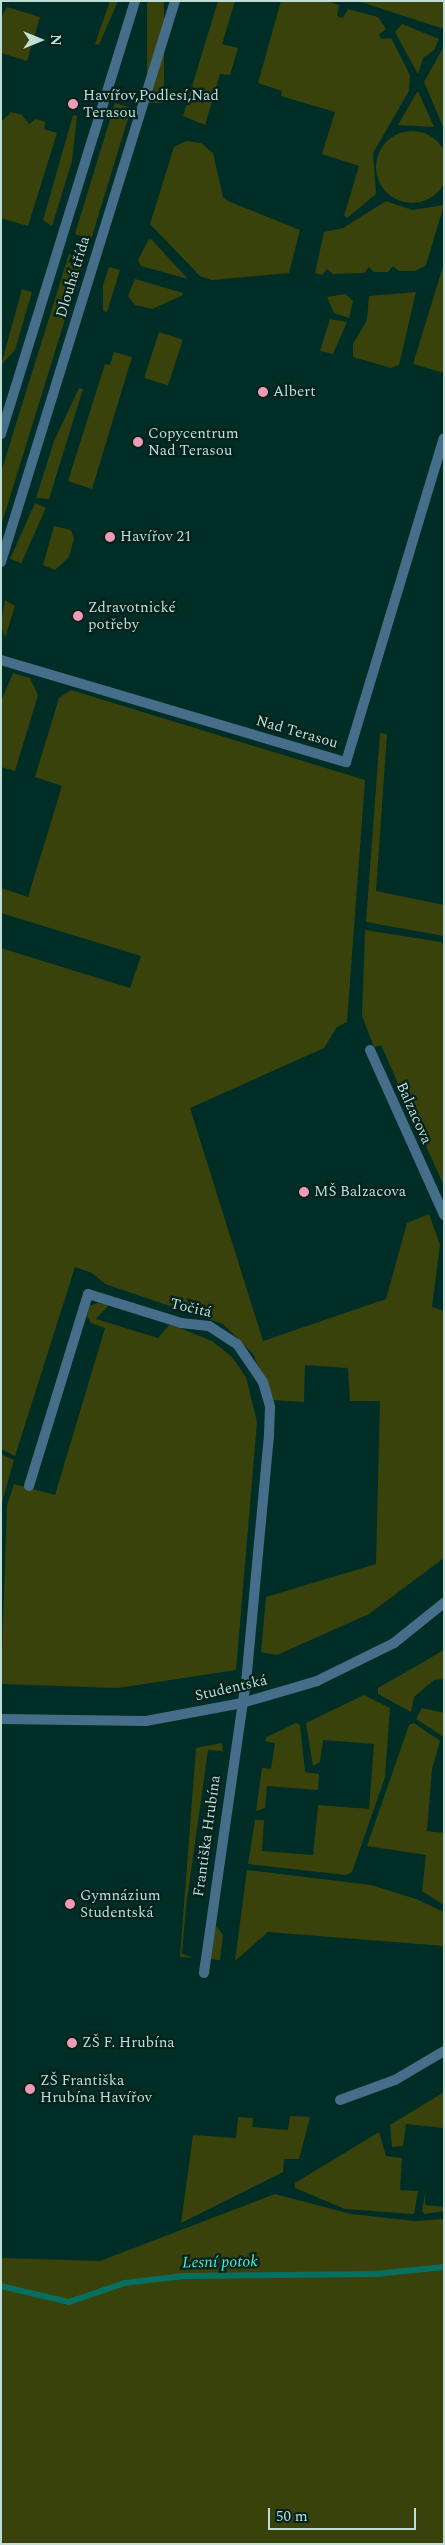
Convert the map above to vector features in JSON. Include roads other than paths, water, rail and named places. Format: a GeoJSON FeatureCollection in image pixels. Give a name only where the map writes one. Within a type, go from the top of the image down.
{"type":"FeatureCollection","features":[{"type":"Feature","properties":{"kind":"street","name":"Dlouhá třída"},"geometry":{"type":"LineString","coordinates":[[1,434],[135,1]]}},
{"type":"Feature","properties":{"kind":"street","name":"Dlouhá třída"},"geometry":{"type":"LineString","coordinates":[[1,562],[175,1]]}},
{"type":"Feature","properties":{"kind":"street","name":"Nad Terasou"},"geometry":{"type":"LineString","coordinates":[[1,660],[346,762],[444,438]]}},
{"type":"Feature","properties":{"kind":"street","name":"Balzacova"},"geometry":{"type":"LineString","coordinates":[[370,1050],[444,1215]]}},
{"type":"Feature","properties":{"kind":"street","name":"Točitá"},"geometry":{"type":"LineString","coordinates":[[29,1486],[88,1294],[181,1323],[208,1326],[237,1344],[263,1382],[270,1407],[242,1703]]}},
{"type":"Feature","properties":{"kind":"street","name":"Studentská"},"geometry":{"type":"LineString","coordinates":[[1,1719],[146,1721],[242,1703],[325,1677],[394,1643],[444,1603]]}},
{"type":"Feature","properties":{"kind":"street","name":"Františka Hrubína"},"geometry":{"type":"LineString","coordinates":[[204,1973],[242,1703]]}},
{"type":"Feature","properties":{"kind":"street"},"geometry":{"type":"LineString","coordinates":[[340,2100],[395,2080],[444,2052]]}},
{"type":"Feature","properties":{"kind":"waterway","name":"Lesní potok"},"geometry":{"type":"LineString","coordinates":[[1,2286],[69,2302],[125,2283],[183,2276],[375,2274],[444,2267]]}},
{"type":"Feature","properties":{"kind":"place","name":"Havířov,Podlesí,Nad Terasou"},"geometry":{"type":"Point","coordinates":[73,104]}},
{"type":"Feature","properties":{"kind":"place","name":"Albert"},"geometry":{"type":"Point","coordinates":[263,392]}},
{"type":"Feature","properties":{"kind":"place","name":"Copycentrum Nad Terasou"},"geometry":{"type":"Point","coordinates":[138,442]}},
{"type":"Feature","properties":{"kind":"place","name":"Havířov 21"},"geometry":{"type":"Point","coordinates":[110,537]}},
{"type":"Feature","properties":{"kind":"place","name":"Zdravotnické potřeby"},"geometry":{"type":"Point","coordinates":[78,616]}},
{"type":"Feature","properties":{"kind":"place","name":"MŠ Balzacova"},"geometry":{"type":"Point","coordinates":[304,1192]}},
{"type":"Feature","properties":{"kind":"place","name":"Gymnázium Studentská"},"geometry":{"type":"Point","coordinates":[70,1904]}},
{"type":"Feature","properties":{"kind":"place","name":"ZŠ F. Hrubína"},"geometry":{"type":"Point","coordinates":[72,2043]}},
{"type":"Feature","properties":{"kind":"place","name":"ZŠ Františka Hrubína Havířov"},"geometry":{"type":"Point","coordinates":[30,2089]}}]}
